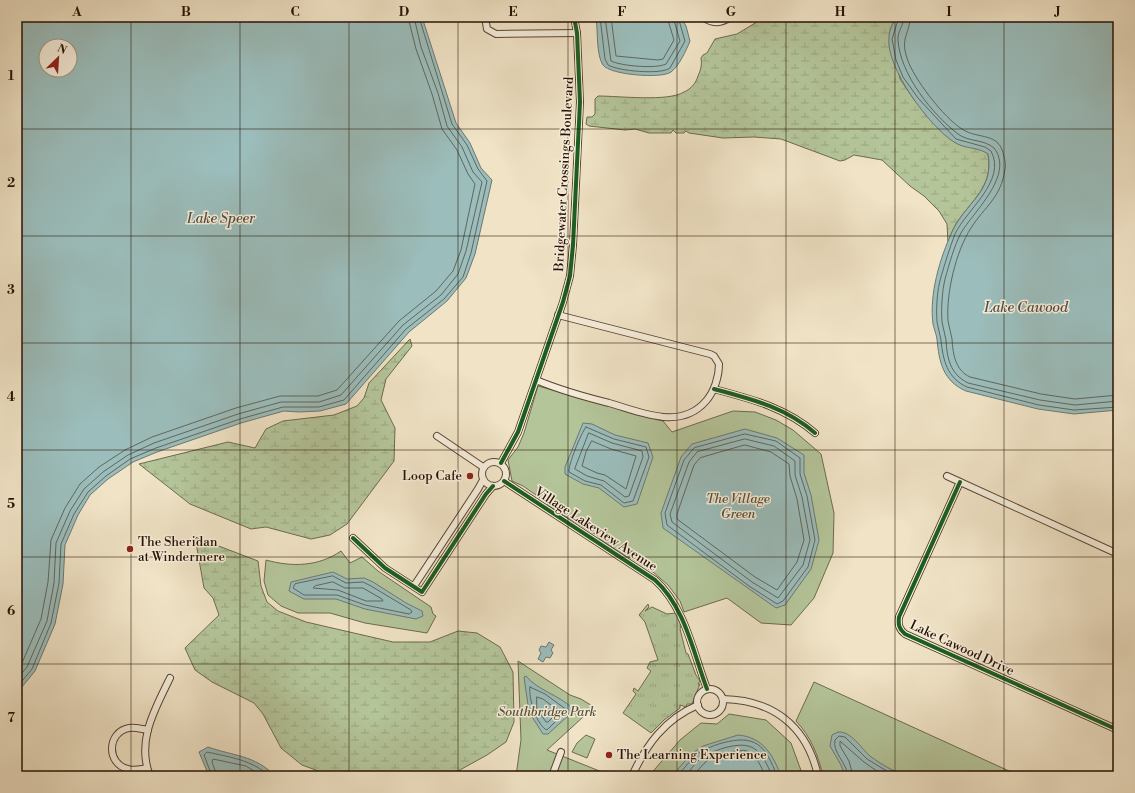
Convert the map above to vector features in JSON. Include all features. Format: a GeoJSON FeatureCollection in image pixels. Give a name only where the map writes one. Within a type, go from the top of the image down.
{"type":"FeatureCollection","features":[{"type":"Feature","properties":{"kind":"street"},"geometry":{"type":"LineString","coordinates":[[485,17],[487,29],[496,34],[578,33]]}},
{"type":"Feature","properties":{"kind":"street","name":"Bridgewater Crossings Boulevard"},"geometry":{"type":"LineString","coordinates":[[501,463],[518,432],[570,276],[573,245],[580,102],[578,33],[574,17]]}},
{"type":"Feature","properties":{"kind":"street"},"geometry":{"type":"LineString","coordinates":[[703,17],[712,22],[718,23],[731,17]]}},
{"type":"Feature","properties":{"kind":"street"},"geometry":{"type":"LineString","coordinates":[[536,380],[575,394],[666,418],[683,417],[697,410],[708,399],[714,389],[719,364],[714,356],[710,354],[558,315]]}},
{"type":"Feature","properties":{"kind":"street"},"geometry":{"type":"LineString","coordinates":[[714,389],[762,402],[781,410],[803,422],[815,433]]}},
{"type":"Feature","properties":{"kind":"street"},"geometry":{"type":"LineString","coordinates":[[437,436],[483,467]]}},
{"type":"Feature","properties":{"kind":"street"},"geometry":{"type":"LineString","coordinates":[[491,461],[501,463],[506,471],[504,480],[500,485],[493,486],[487,484],[483,480],[481,473],[483,467],[491,461]]}},
{"type":"Feature","properties":{"kind":"street"},"geometry":{"type":"LineString","coordinates":[[947,476],[1118,554]]}},
{"type":"Feature","properties":{"kind":"street"},"geometry":{"type":"LineString","coordinates":[[414,586],[483,480]]}},
{"type":"Feature","properties":{"kind":"street","name":"Village Lakeview Avenue"},"geometry":{"type":"LineString","coordinates":[[504,480],[655,580],[662,587],[679,610],[707,689]]}},
{"type":"Feature","properties":{"kind":"street","name":"Lake Cawood Drive"},"geometry":{"type":"LineString","coordinates":[[960,482],[899,617],[898,623],[900,630],[905,634],[1118,730]]}},
{"type":"Feature","properties":{"kind":"street"},"geometry":{"type":"LineString","coordinates":[[353,538],[381,565],[422,592],[486,494],[493,486]]}},
{"type":"Feature","properties":{"kind":"street"},"geometry":{"type":"LineString","coordinates":[[150,776],[147,768],[145,749],[148,730],[151,718],[170,678]]}},
{"type":"Feature","properties":{"kind":"street"},"geometry":{"type":"LineString","coordinates":[[707,689],[713,689],[718,692],[723,699],[722,708],[715,714],[703,712],[698,705],[698,697],[707,689]]}},
{"type":"Feature","properties":{"kind":"street"},"geometry":{"type":"LineString","coordinates":[[723,699],[757,704],[768,708],[787,721],[801,735],[812,755],[818,776]]}},
{"type":"Feature","properties":{"kind":"street"},"geometry":{"type":"LineString","coordinates":[[632,776],[643,753],[657,734],[678,716],[698,705]]}},
{"type":"Feature","properties":{"kind":"street"},"geometry":{"type":"LineString","coordinates":[[147,768],[133,770],[122,767],[114,758],[112,752],[114,740],[122,731],[133,727],[148,730]]}},
{"type":"Feature","properties":{"kind":"street"},"geometry":{"type":"LineString","coordinates":[[552,776],[561,752]]}},
{"type":"Feature","properties":{"kind":"green space"},"geometry":{"type":"Polygon","coordinates":[[[765,17],[896,17],[890,30],[900,79],[915,101],[954,142],[984,151],[988,154],[989,164],[986,182],[956,224],[948,243],[947,224],[939,211],[882,160],[854,155],[840,161],[781,139],[754,137],[723,138],[689,133],[686,131],[684,133],[676,133],[673,130],[671,133],[649,133],[635,129],[625,130],[589,126],[586,124],[587,117],[592,117],[595,114],[595,99],[598,96],[655,98],[677,95],[687,91],[696,81],[701,67],[701,58],[707,53],[715,39],[737,34],[765,17]]]}},
{"type":"Feature","properties":{"kind":"green space"},"geometry":{"type":"Polygon","coordinates":[[[410,339],[412,346],[386,379],[381,400],[395,428],[394,461],[347,524],[330,535],[311,539],[266,527],[251,529],[190,504],[139,464],[228,442],[255,448],[266,429],[283,421],[334,415],[357,406],[364,398],[369,383],[410,339]]]}},
{"type":"Feature","properties":{"kind":"green space","name":"The Village Green"},"geometry":{"type":"Polygon","coordinates":[[[538,386],[663,421],[672,432],[733,411],[755,412],[776,420],[793,430],[821,454],[834,513],[833,553],[814,598],[791,625],[761,623],[727,598],[684,612],[680,601],[668,585],[653,572],[627,557],[601,540],[598,536],[549,506],[546,502],[523,486],[512,481],[508,460],[518,447],[524,433],[538,386]]]}},
{"type":"Feature","properties":{"kind":"green space"},"geometry":{"type":"Polygon","coordinates":[[[195,537],[258,561],[261,586],[267,602],[278,611],[306,622],[393,642],[430,642],[458,631],[477,633],[500,647],[513,672],[514,722],[506,742],[487,755],[449,776],[332,776],[302,765],[281,748],[263,714],[254,703],[212,682],[195,670],[185,648],[219,615],[213,598],[204,588],[195,537]]]}},
{"type":"Feature","properties":{"kind":"green space"},"geometry":{"type":"Polygon","coordinates":[[[341,551],[350,563],[362,557],[378,571],[431,607],[433,614],[436,616],[427,633],[365,623],[330,613],[298,613],[281,606],[268,595],[264,581],[266,560],[285,564],[314,563],[341,551]]]}},
{"type":"Feature","properties":{"kind":"green space"},"geometry":{"type":"Polygon","coordinates":[[[648,604],[649,607],[645,611],[652,607],[667,614],[676,613],[681,625],[680,629],[686,653],[688,654],[696,675],[700,681],[692,704],[687,704],[686,707],[680,705],[680,708],[664,720],[651,733],[623,713],[636,694],[633,691],[634,688],[638,691],[651,671],[647,668],[650,662],[658,660],[645,622],[639,615],[648,604]]]}},
{"type":"Feature","properties":{"kind":"green space","name":"Southbridge Park"},"geometry":{"type":"Polygon","coordinates":[[[518,661],[570,695],[581,699],[594,707],[547,750],[612,776],[516,776],[521,740],[518,661]]]}},
{"type":"Feature","properties":{"kind":"green space"},"geometry":{"type":"Polygon","coordinates":[[[814,682],[1020,776],[823,776],[813,747],[806,733],[796,721],[814,682]]]}},
{"type":"Feature","properties":{"kind":"green space"},"geometry":{"type":"Polygon","coordinates":[[[729,714],[766,720],[791,743],[803,776],[649,776],[680,740],[701,723],[717,724],[729,714]]]}},
{"type":"Feature","properties":{"kind":"green space"},"geometry":{"type":"Polygon","coordinates":[[[586,735],[595,739],[587,758],[572,752],[577,743],[586,735]]]}},
{"type":"Feature","properties":{"kind":"water","name":"Lake Speer"},"geometry":{"type":"Polygon","coordinates":[[[17,17],[422,17],[456,123],[470,143],[481,168],[492,180],[475,254],[466,278],[447,301],[409,332],[346,404],[320,411],[284,411],[241,423],[157,452],[133,462],[108,479],[90,495],[78,515],[65,545],[63,584],[55,624],[35,671],[17,693],[17,17]]]}},
{"type":"Feature","properties":{"kind":"water"},"geometry":{"type":"Polygon","coordinates":[[[596,17],[681,17],[686,26],[690,41],[677,66],[671,72],[666,74],[636,75],[615,71],[603,65],[601,61],[598,49],[596,17]]]}},
{"type":"Feature","properties":{"kind":"water","name":"Lake Cawood"},"geometry":{"type":"Polygon","coordinates":[[[896,17],[1118,17],[1118,410],[1074,414],[1038,409],[966,391],[958,387],[947,376],[941,363],[937,337],[933,324],[932,312],[936,276],[943,253],[952,232],[964,213],[978,196],[987,178],[989,167],[988,154],[954,142],[933,123],[911,95],[894,64],[890,50],[889,37],[891,27],[896,17]]]}},
{"type":"Feature","properties":{"kind":"water"},"geometry":{"type":"Polygon","coordinates":[[[583,423],[592,424],[615,435],[648,443],[653,457],[637,504],[624,507],[599,488],[583,484],[565,474],[565,467],[583,423]]]}},
{"type":"Feature","properties":{"kind":"water"},"geometry":{"type":"Polygon","coordinates":[[[745,429],[777,438],[804,455],[804,473],[811,495],[819,540],[811,569],[785,605],[776,608],[663,528],[661,513],[681,457],[692,444],[745,429]]]}},
{"type":"Feature","properties":{"kind":"water"},"geometry":{"type":"Polygon","coordinates":[[[333,572],[347,579],[364,578],[373,582],[406,603],[422,611],[423,616],[416,619],[365,609],[336,599],[304,599],[289,591],[291,582],[333,572]]]}},
{"type":"Feature","properties":{"kind":"water"},"geometry":{"type":"Polygon","coordinates":[[[549,642],[554,645],[551,650],[553,653],[550,658],[546,657],[543,662],[538,659],[541,653],[539,650],[541,646],[546,647],[549,642]]]}},
{"type":"Feature","properties":{"kind":"water"},"geometry":{"type":"Polygon","coordinates":[[[526,676],[536,685],[561,699],[572,708],[570,714],[548,734],[543,734],[529,712],[524,677],[526,676]]]}},
{"type":"Feature","properties":{"kind":"water"},"geometry":{"type":"Polygon","coordinates":[[[838,732],[847,734],[870,756],[879,762],[892,770],[907,776],[845,776],[841,765],[830,746],[832,735],[838,732]]]}},
{"type":"Feature","properties":{"kind":"water"},"geometry":{"type":"Polygon","coordinates":[[[738,735],[747,736],[754,739],[766,748],[781,776],[672,776],[691,754],[703,746],[738,735]]]}},
{"type":"Feature","properties":{"kind":"water"},"geometry":{"type":"Polygon","coordinates":[[[208,747],[252,760],[260,764],[275,776],[209,776],[199,752],[208,747]]]}},
{"type":"Feature","properties":{"kind":"cycle path"},"geometry":{"type":"LineString","coordinates":[[501,463],[518,432],[563,302],[570,276],[573,245],[580,102],[577,33],[574,17]]}},
{"type":"Feature","properties":{"kind":"cycle path"},"geometry":{"type":"LineString","coordinates":[[714,389],[754,400],[780,410],[804,424],[815,433]]}},
{"type":"Feature","properties":{"kind":"cycle path"},"geometry":{"type":"LineString","coordinates":[[504,481],[655,580],[674,603],[681,617],[707,689]]}},
{"type":"Feature","properties":{"kind":"cycle path"},"geometry":{"type":"LineString","coordinates":[[960,482],[899,617],[900,629],[905,634],[1118,730]]}},
{"type":"Feature","properties":{"kind":"cycle path"},"geometry":{"type":"LineString","coordinates":[[353,538],[385,568],[422,592],[486,494],[493,486]]}},
{"type":"Feature","properties":{"kind":"place","name":"Loop Cafe"},"geometry":{"type":"Point","coordinates":[470,476]}},
{"type":"Feature","properties":{"kind":"place","name":"The Sheridan at Windermere"},"geometry":{"type":"Point","coordinates":[130,549]}},
{"type":"Feature","properties":{"kind":"place","name":"The Learning Experience"},"geometry":{"type":"Point","coordinates":[609,755]}}]}
